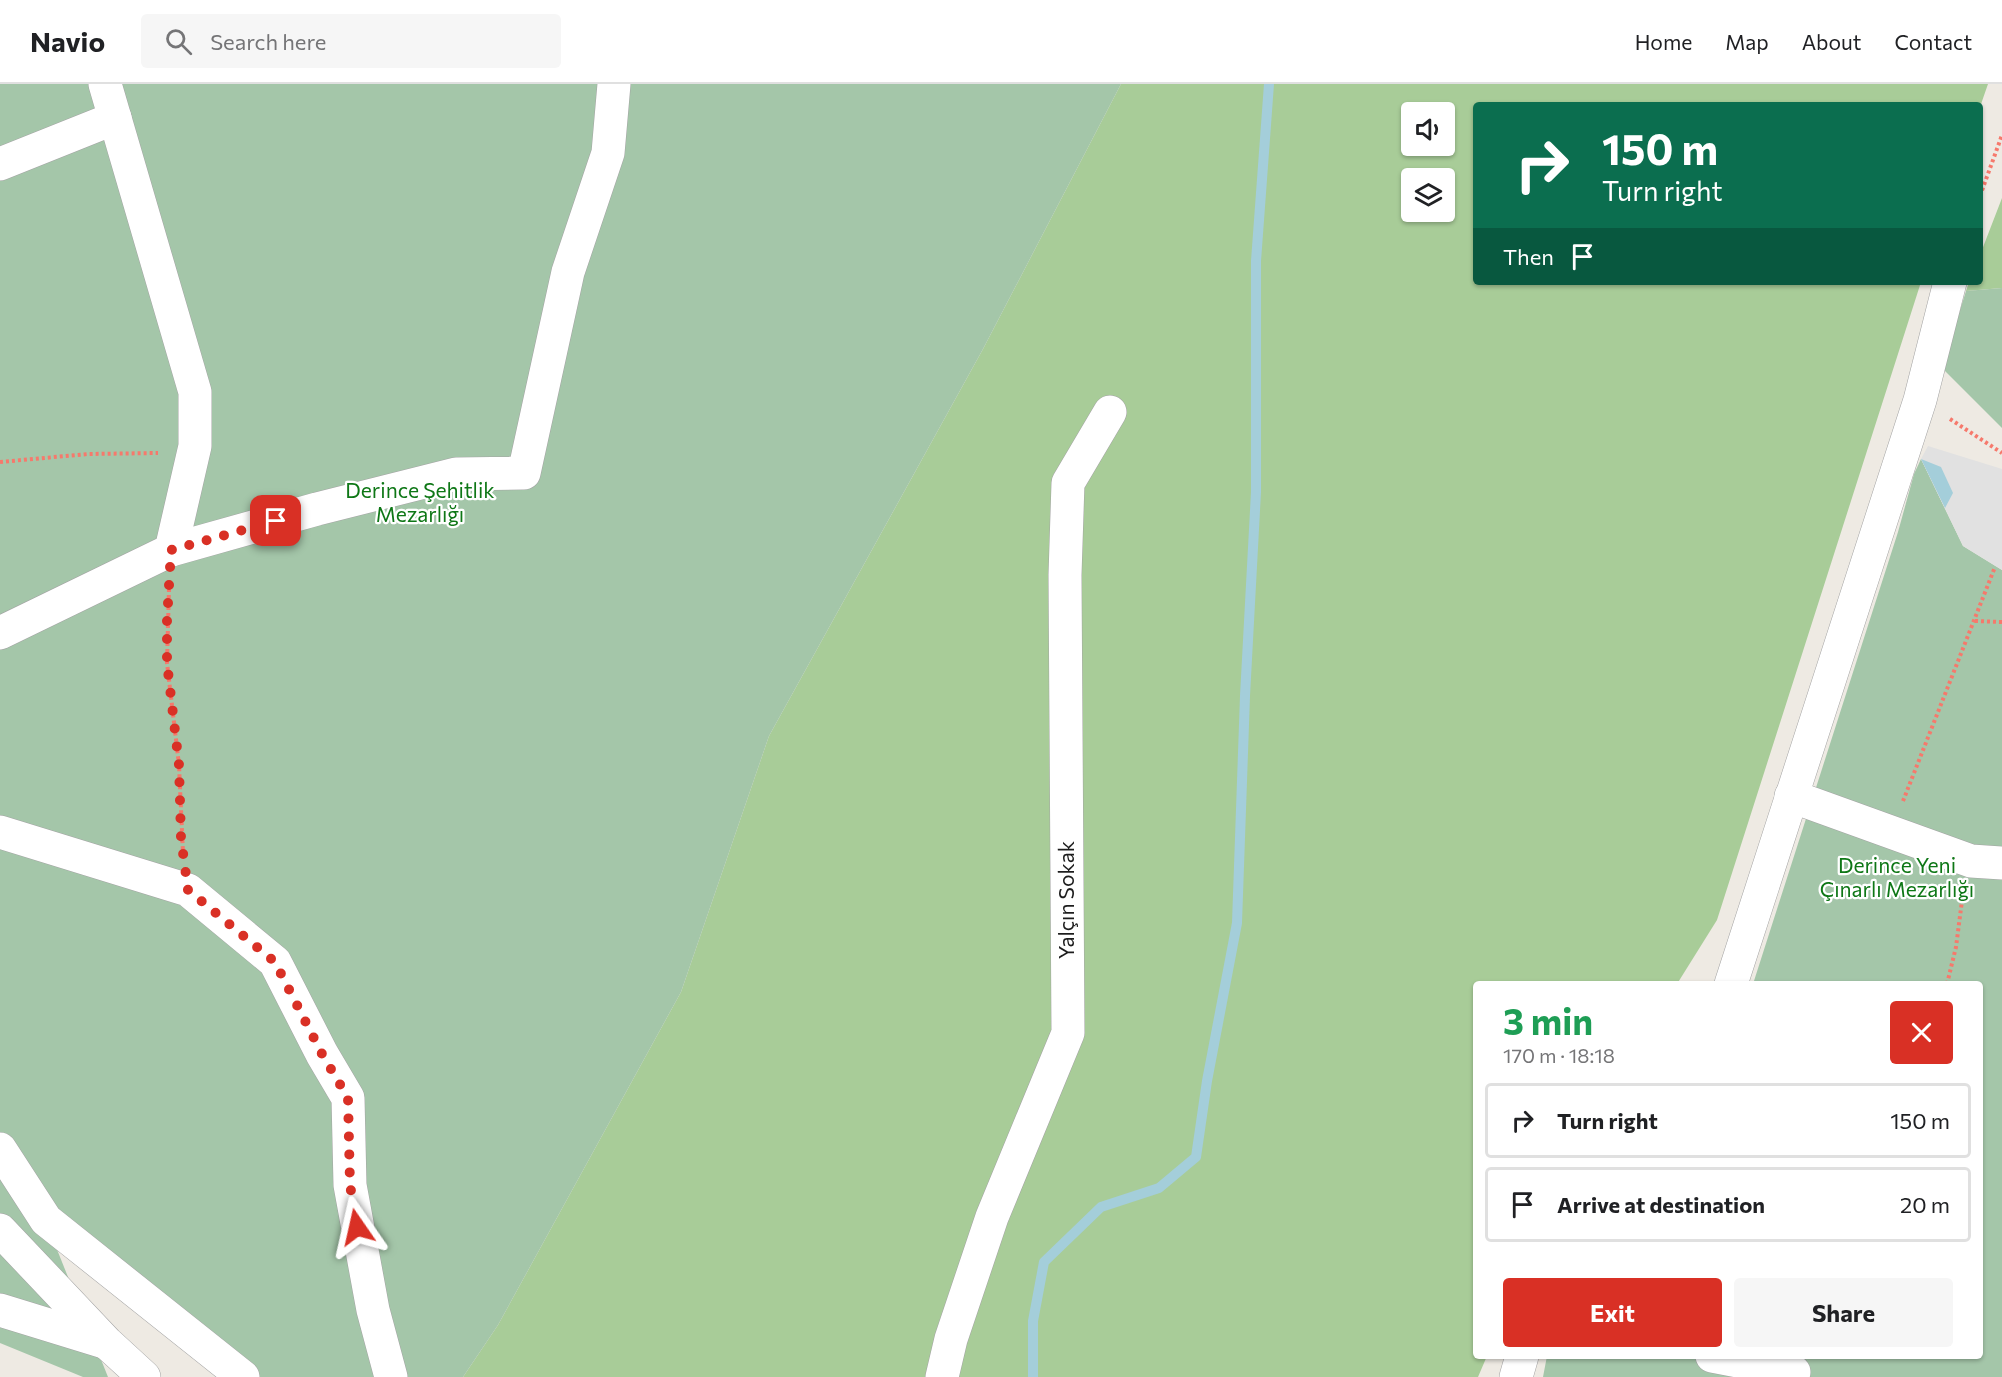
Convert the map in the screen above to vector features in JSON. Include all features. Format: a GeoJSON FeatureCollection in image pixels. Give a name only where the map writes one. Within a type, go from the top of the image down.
{"type":"FeatureCollection","features":[{"type":"Feature","properties":{"kind":"street"},"geometry":{"type":"LineString","coordinates":[[105,84],[195,392],[195,446],[171,550]]}},
{"type":"Feature","properties":{"kind":"street"},"geometry":{"type":"LineString","coordinates":[[0,633],[171,550],[317,509],[456,474],[524,472],[568,272],[608,153],[614,84]]}},
{"type":"Feature","properties":{"kind":"street"},"geometry":{"type":"LineString","coordinates":[[0,164],[116,118]]}},
{"type":"Feature","properties":{"kind":"street"},"geometry":{"type":"LineString","coordinates":[[1732,981],[1920,400],[1949,285]]}},
{"type":"Feature","properties":{"kind":"street","name":"Yalçın Sokak"},"geometry":{"type":"LineString","coordinates":[[942,1377],[951,1339],[993,1217],[1068,1033],[1065,575],[1068,483],[1110,412]]}},
{"type":"Feature","properties":{"kind":"street"},"geometry":{"type":"LineString","coordinates":[[1791,796],[1890,832],[1986,862]]}},
{"type":"Feature","properties":{"kind":"street"},"geometry":{"type":"LineString","coordinates":[[0,832],[188,890],[275,962],[322,1054],[348,1098],[350,1185],[373,1310],[391,1377]]}},
{"type":"Feature","properties":{"kind":"street"},"geometry":{"type":"LineString","coordinates":[[0,1149],[46,1220],[243,1377]]}},
{"type":"Feature","properties":{"kind":"street"},"geometry":{"type":"LineString","coordinates":[[0,1230],[11,1245],[107,1343],[144,1377]]}},
{"type":"Feature","properties":{"kind":"street"},"geometry":{"type":"LineString","coordinates":[[0,1310],[107,1343]]}},
{"type":"Feature","properties":{"kind":"street"},"geometry":{"type":"LineString","coordinates":[[1516,1377],[1521,1359]]}},
{"type":"Feature","properties":{"kind":"street"},"geometry":{"type":"LineString","coordinates":[[1727,1359],[1794,1372]]}},
{"type":"Feature","properties":{"kind":"path"},"geometry":{"type":"LineString","coordinates":[[1983,188],[2002,135]]}},
{"type":"Feature","properties":{"kind":"path"},"geometry":{"type":"LineString","coordinates":[[1920,400],[2002,453]]}},
{"type":"Feature","properties":{"kind":"path"},"geometry":{"type":"LineString","coordinates":[[0,462],[88,454],[154,454],[195,446]]}},
{"type":"Feature","properties":{"kind":"path"},"geometry":{"type":"LineString","coordinates":[[171,550],[167,663],[179,765],[181,838],[188,890]]}},
{"type":"Feature","properties":{"kind":"path"},"geometry":{"type":"LineString","coordinates":[[1890,832],[1995,567]]}},
{"type":"Feature","properties":{"kind":"path"},"geometry":{"type":"LineString","coordinates":[[1975,621],[2002,622]]}},
{"type":"Feature","properties":{"kind":"path"},"geometry":{"type":"LineString","coordinates":[[1948,981],[1956,947],[1963,891],[1986,862]]}},
{"type":"Feature","properties":{"kind":"green space","name":"Derince Şehitlik Mezarlığı"},"geometry":{"type":"Polygon","coordinates":[[[0,84],[1121,84],[983,349],[769,736],[681,992],[498,1325],[463,1377],[242,1377],[46,1222],[108,1377],[83,1377],[0,1343],[0,84]]]}},
{"type":"Feature","properties":{"kind":"green space"},"geometry":{"type":"Polygon","coordinates":[[[1121,84],[1988,84],[1982,102],[1473,102],[1473,285],[1920,285],[1717,920],[1679,981],[1473,981],[1473,1359],[1486,1359],[1478,1377],[463,1377],[498,1325],[681,992],[769,736],[983,349],[1121,84]]]}},
{"type":"Feature","properties":{"kind":"green space"},"geometry":{"type":"Polygon","coordinates":[[[2002,198],[2002,288],[1966,291],[1968,285],[1983,285],[1983,247],[2002,198]]]}},
{"type":"Feature","properties":{"kind":"green space"},"geometry":{"type":"Polygon","coordinates":[[[2002,288],[2002,428],[1942,368],[1966,291],[2002,288]]]}},
{"type":"Feature","properties":{"kind":"green space","name":"Derince Yeni Çınarlı Mezarlığı"},"geometry":{"type":"Polygon","coordinates":[[[1921,459],[1963,546],[2002,570],[2002,1377],[1543,1377],[1546,1359],[1983,1359],[1983,981],[1754,981],[1898,532],[1914,474],[1921,459]]]}},
{"type":"Feature","properties":{"kind":"shaded area"},"geometry":{"type":"Polygon","coordinates":[[[1928,446],[2002,469],[2002,570],[1963,546],[1921,459],[1928,446]]]}},
{"type":"Feature","properties":{"kind":"water"},"geometry":{"type":"Polygon","coordinates":[[[1921,459],[1941,467],[1953,493],[1945,508],[1921,459]]]}},
{"type":"Feature","properties":{"kind":"waterway"},"geometry":{"type":"LineString","coordinates":[[1033,1377],[1033,1321],[1044,1262],[1101,1207],[1159,1188],[1196,1157],[1207,1081],[1237,923],[1245,696],[1256,492],[1256,261],[1269,84]]}},
{"type":"Feature","properties":{"kind":"route"},"geometry":{"type":"LineString","coordinates":[[276,521],[171,550],[167,663],[179,765],[181,838],[188,890],[275,962],[322,1054],[348,1098],[350,1185],[357,1227]]}}]}
